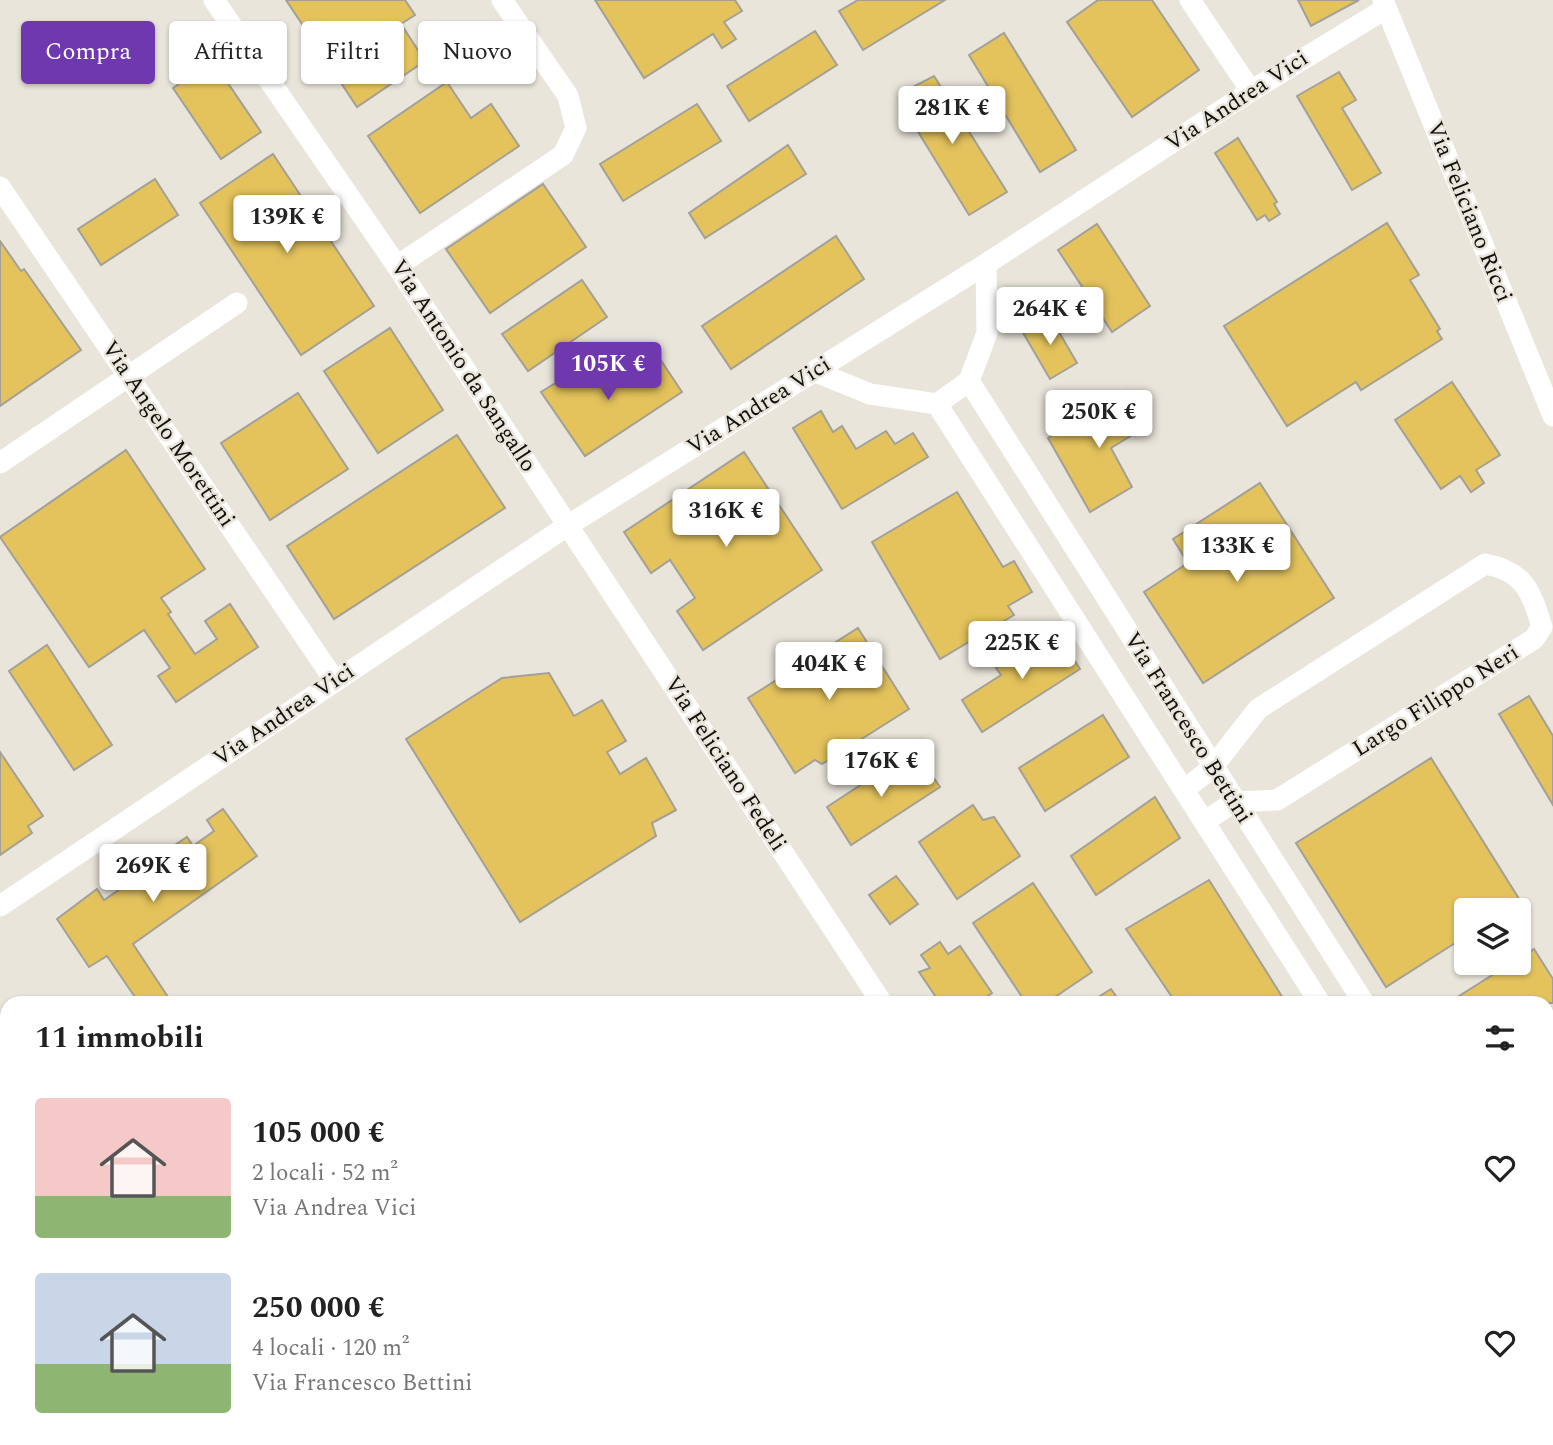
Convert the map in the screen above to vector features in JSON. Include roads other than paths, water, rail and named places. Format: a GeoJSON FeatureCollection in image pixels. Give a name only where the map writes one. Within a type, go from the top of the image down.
{"type":"FeatureCollection","features":[{"type":"Feature","properties":{"kind":"street","name":"Via Antonio da Sangallo"},"geometry":{"type":"LineString","coordinates":[[214,0],[397,266],[567,526]]}},
{"type":"Feature","properties":{"kind":"street"},"geometry":{"type":"LineString","coordinates":[[1190,0],[1251,91]]}},
{"type":"Feature","properties":{"kind":"street"},"geometry":{"type":"LineString","coordinates":[[397,266],[563,155],[576,128],[568,96],[511,3]]}},
{"type":"Feature","properties":{"kind":"street","name":"Via Andrea Vici"},"geometry":{"type":"LineString","coordinates":[[0,906],[567,526],[986,264],[1384,4]]}},
{"type":"Feature","properties":{"kind":"street","name":"Via Feliciano Ricci"},"geometry":{"type":"LineString","coordinates":[[1384,4],[1553,416]]}},
{"type":"Feature","properties":{"kind":"street","name":"Via Angelo Morettini"},"geometry":{"type":"LineString","coordinates":[[0,187],[335,681]]}},
{"type":"Feature","properties":{"kind":"street"},"geometry":{"type":"LineString","coordinates":[[816,372],[870,394],[937,404],[969,381],[987,333],[986,264]]}},
{"type":"Feature","properties":{"kind":"street"},"geometry":{"type":"LineString","coordinates":[[0,463],[237,303]]}},
{"type":"Feature","properties":{"kind":"street","name":"Via Francesco Bettini"},"geometry":{"type":"LineString","coordinates":[[969,381],[1212,768],[1359,996]]}},
{"type":"Feature","properties":{"kind":"street","name":"Via Francesco Bettini"},"geometry":{"type":"LineString","coordinates":[[937,404],[1316,996]]}},
{"type":"Feature","properties":{"kind":"street","name":"Via Feliciano Fedeli"},"geometry":{"type":"LineString","coordinates":[[567,526],[877,996]]}},
{"type":"Feature","properties":{"kind":"street","name":"Largo Filippo Neri"},"geometry":{"type":"LineString","coordinates":[[1212,768],[1258,709],[1485,564],[1507,568],[1527,588],[1542,627],[1534,639],[1277,800],[1234,802]]}},
{"type":"Feature","properties":{"kind":"street"},"geometry":{"type":"LineString","coordinates":[[1185,789],[1212,768]]}},
{"type":"Feature","properties":{"kind":"street"},"geometry":{"type":"LineString","coordinates":[[1205,821],[1234,802]]}}]}
